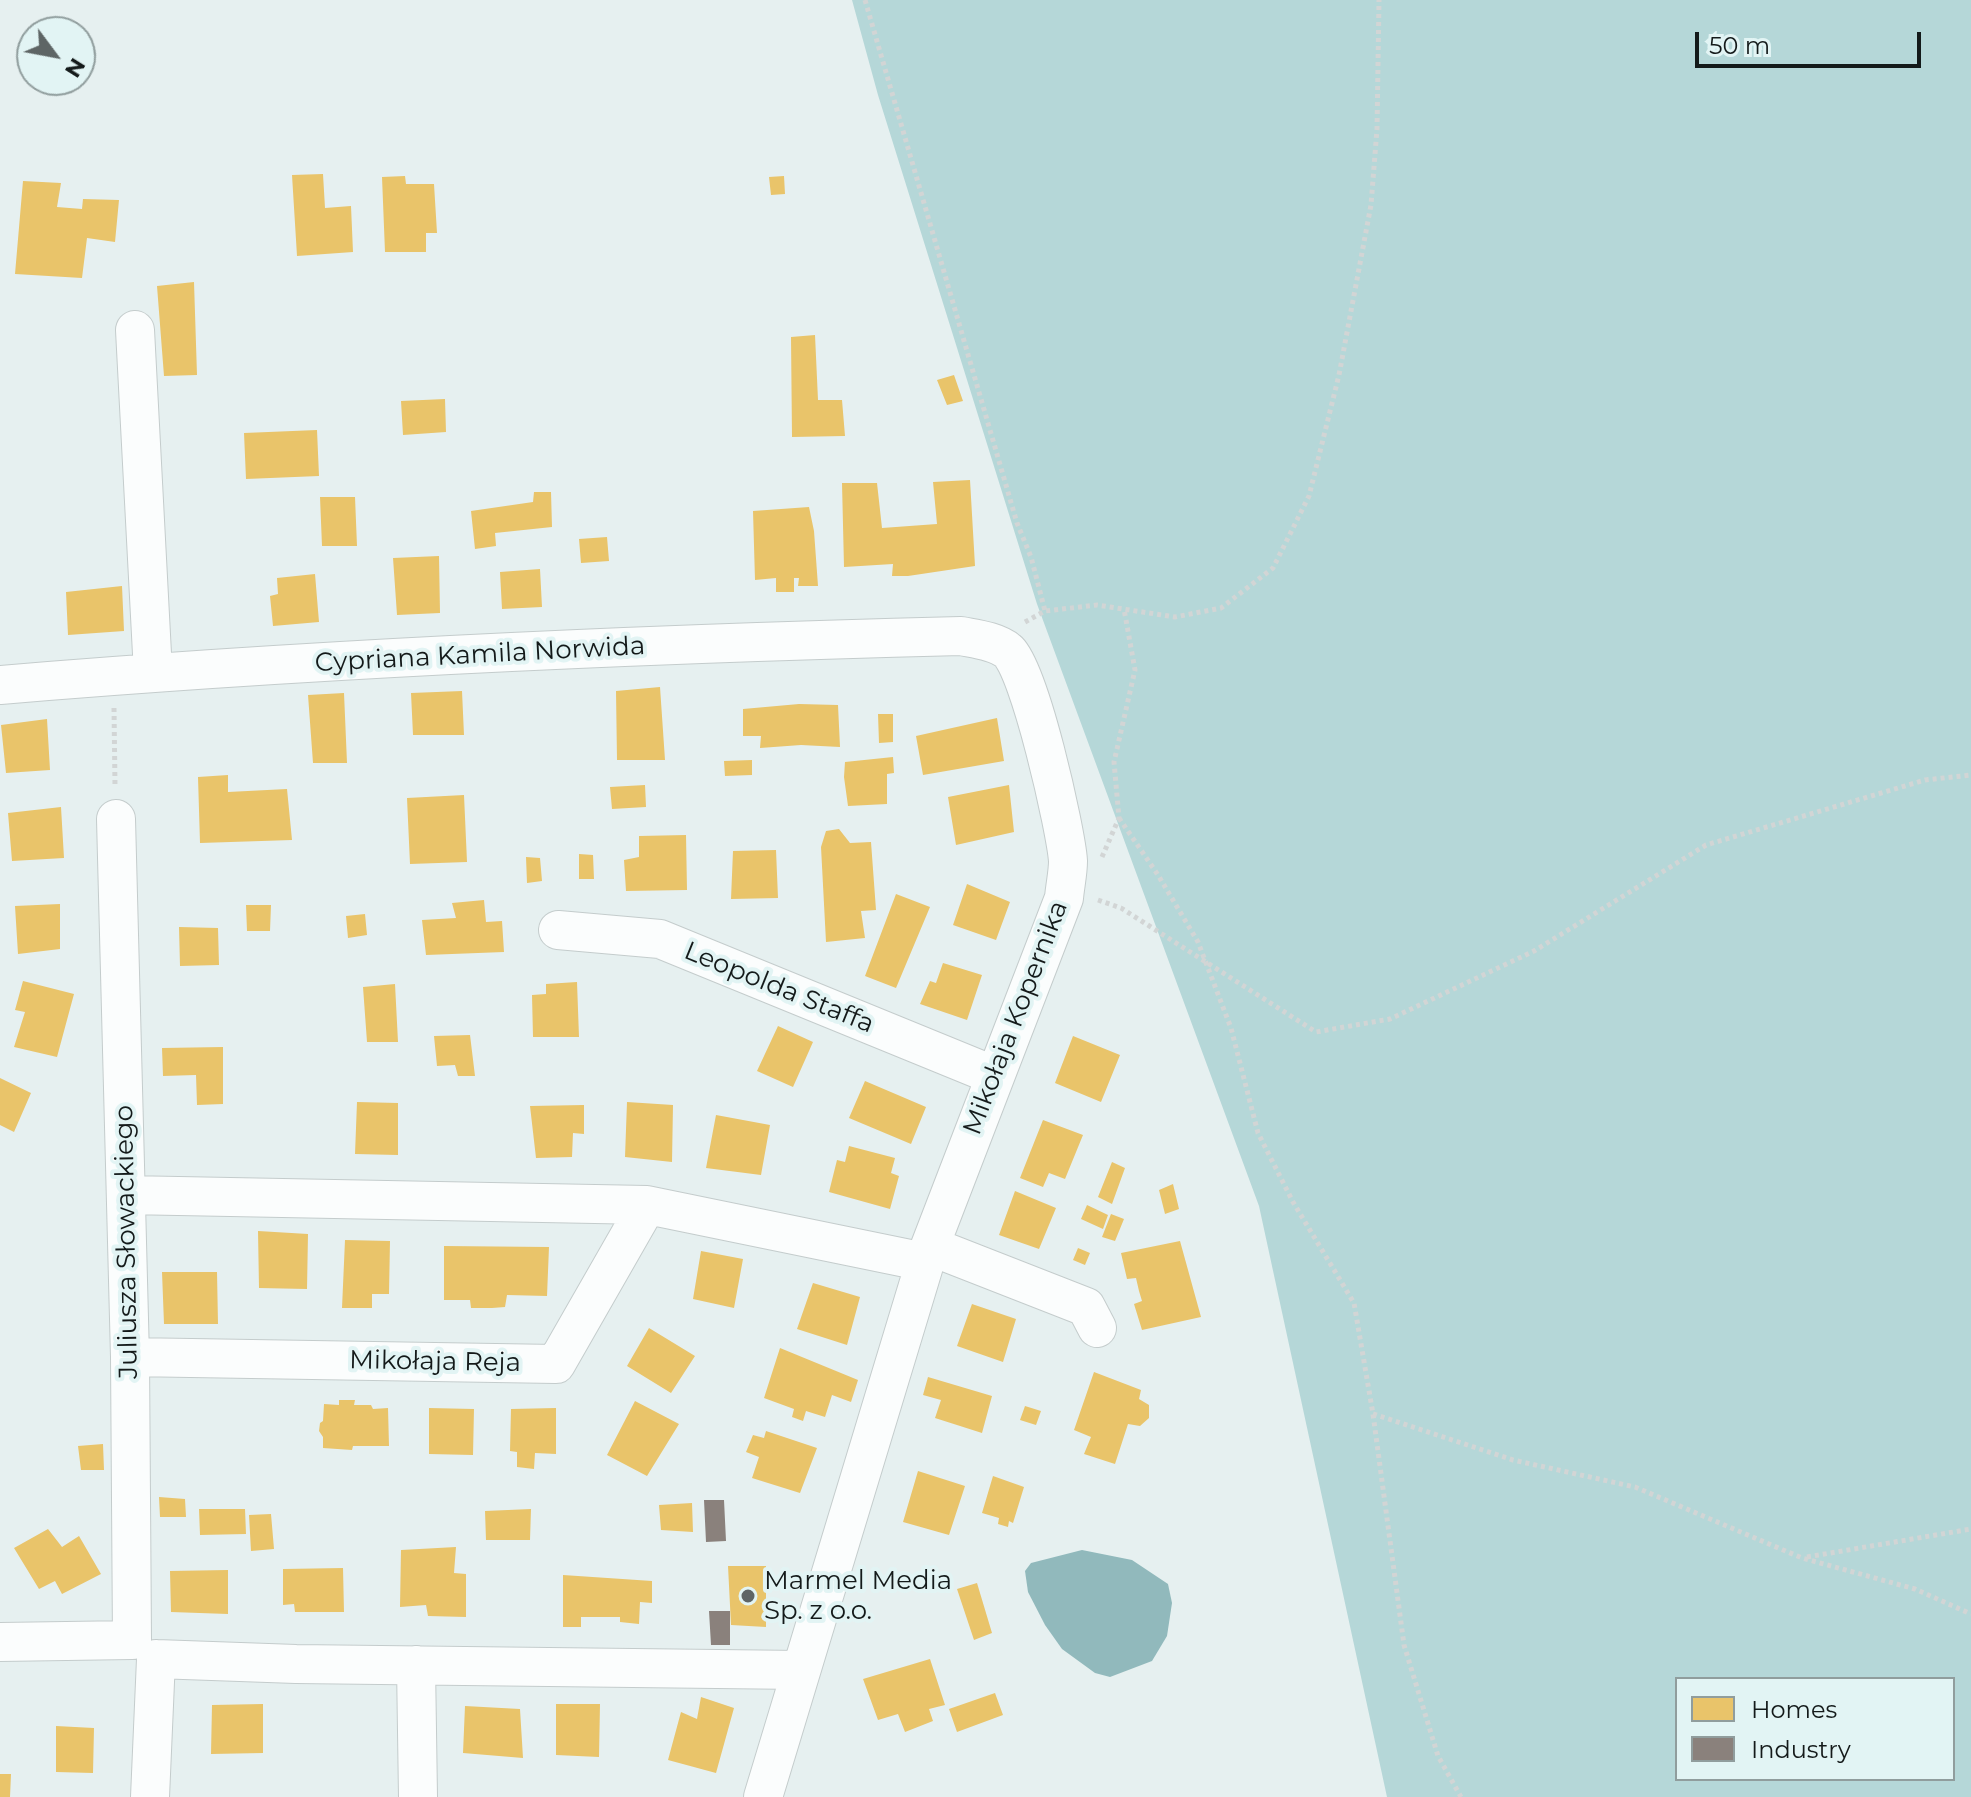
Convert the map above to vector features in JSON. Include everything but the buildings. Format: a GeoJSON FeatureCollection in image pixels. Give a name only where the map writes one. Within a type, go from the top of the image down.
{"type":"FeatureCollection","features":[{"type":"Feature","properties":{"kind":"street"},"geometry":{"type":"LineString","coordinates":[[135,330],[153,673]]}},
{"type":"Feature","properties":{"kind":"street","name":"Cypriana Kamila Norwida"},"geometry":{"type":"LineString","coordinates":[[0,685],[113,675],[683,643],[976,639]]}},
{"type":"Feature","properties":{"kind":"street","name":"Mikołaja Kopernika"},"geometry":{"type":"LineString","coordinates":[[763,1797],[927,1254],[993,1075],[1074,897],[1066,848],[1029,695],[1018,664],[1008,650],[976,639]]}},
{"type":"Feature","properties":{"kind":"street","name":"Juliusza Słowackiego"},"geometry":{"type":"LineString","coordinates":[[116,819],[130,1357],[150,1797]]}},
{"type":"Feature","properties":{"kind":"street","name":"Leopolda Staffa"},"geometry":{"type":"LineString","coordinates":[[558,930],[660,939],[993,1075]]}},
{"type":"Feature","properties":{"kind":"street"},"geometry":{"type":"LineString","coordinates":[[126,1195],[647,1205],[927,1254],[1086,1307],[1097,1328]]}},
{"type":"Feature","properties":{"kind":"street","name":"Mikołaja Reja"},"geometry":{"type":"LineString","coordinates":[[130,1357],[556,1364],[647,1205]]}},
{"type":"Feature","properties":{"kind":"street"},"geometry":{"type":"LineString","coordinates":[[0,1642],[416,1665],[801,1670]]}},
{"type":"Feature","properties":{"kind":"street"},"geometry":{"type":"LineString","coordinates":[[416,1665],[418,1797]]}},
{"type":"Feature","properties":{"kind":"path"},"geometry":{"type":"LineString","coordinates":[[865,0],[954,314],[1017,523],[1031,557],[1045,611]]}},
{"type":"Feature","properties":{"kind":"path"},"geometry":{"type":"LineString","coordinates":[[976,639],[1045,611],[1097,605],[1175,617],[1221,608],[1273,568],[1309,496],[1339,375],[1371,205],[1377,129],[1379,0]]}},
{"type":"Feature","properties":{"kind":"path"},"geometry":{"type":"LineString","coordinates":[[1124,609],[1135,670],[1114,762],[1119,818],[1198,942],[1231,1028],[1258,1133],[1293,1202],[1354,1303],[1373,1414],[1404,1645],[1438,1756],[1461,1797]]}},
{"type":"Feature","properties":{"kind":"path"},"geometry":{"type":"LineString","coordinates":[[113,675],[116,819]]}},
{"type":"Feature","properties":{"kind":"path"},"geometry":{"type":"LineString","coordinates":[[1119,818],[1074,897],[1121,908],[1316,1032],[1390,1019],[1534,951],[1706,845],[1925,780],[1971,775]]}},
{"type":"Feature","properties":{"kind":"path"},"geometry":{"type":"LineString","coordinates":[[1373,1414],[1513,1460],[1635,1487],[1802,1558],[1915,1589],[1971,1614]]}},
{"type":"Feature","properties":{"kind":"path"},"geometry":{"type":"LineString","coordinates":[[1802,1558],[1971,1529]]}},
{"type":"Feature","properties":{"kind":"shaded area"},"geometry":{"type":"Polygon","coordinates":[[[852,0],[1971,0],[1971,1797],[1387,1797],[1259,1206],[1037,604],[878,95],[852,0]]]}},
{"type":"Feature","properties":{"kind":"shaded area"},"geometry":{"type":"Polygon","coordinates":[[[1082,1550],[1132,1560],[1168,1584],[1172,1603],[1167,1636],[1152,1661],[1110,1677],[1095,1673],[1062,1649],[1045,1625],[1028,1592],[1025,1571],[1031,1563],[1082,1550]]]}},
{"type":"Feature","properties":{"kind":"place","name":"Marmel Media Sp. z o.o."},"geometry":{"type":"Point","coordinates":[748,1596]}}]}
